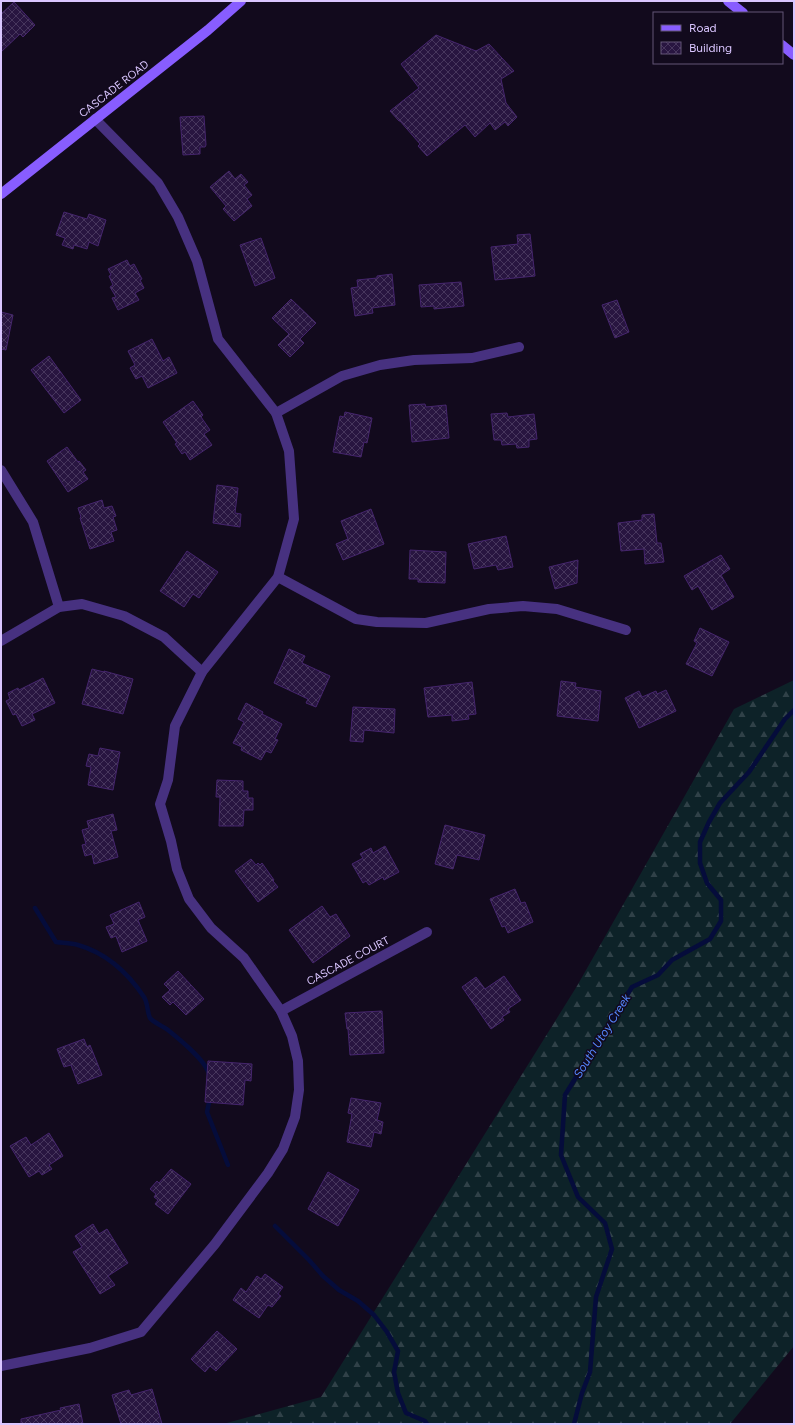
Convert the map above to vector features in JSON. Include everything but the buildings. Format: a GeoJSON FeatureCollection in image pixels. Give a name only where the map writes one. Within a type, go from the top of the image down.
{"type":"FeatureCollection","features":[{"type":"Feature","properties":{"kind":"main road","name":"CASCADE ROAD"},"geometry":{"type":"LineString","coordinates":[[1,194],[208,30],[241,1]]}},
{"type":"Feature","properties":{"kind":"main road"},"geometry":{"type":"LineString","coordinates":[[728,1],[742,12]]}},
{"type":"Feature","properties":{"kind":"main road"},"geometry":{"type":"LineString","coordinates":[[783,46],[794,55]]}},
{"type":"Feature","properties":{"kind":"street"},"geometry":{"type":"LineString","coordinates":[[1,1366],[90,1348],[141,1332],[216,1244],[268,1173],[283,1149],[295,1117],[299,1090],[298,1062],[293,1042],[280,1011],[244,958],[211,928],[190,899],[177,868],[160,804],[168,780],[175,726],[202,672],[278,577],[294,519],[289,451],[276,413],[218,339],[197,261],[174,210],[158,183],[95,119]]}},
{"type":"Feature","properties":{"kind":"street"},"geometry":{"type":"LineString","coordinates":[[276,413],[342,376],[380,365],[414,360],[472,358],[519,347]]}},
{"type":"Feature","properties":{"kind":"street"},"geometry":{"type":"LineString","coordinates":[[1,470],[33,522],[59,608]]}},
{"type":"Feature","properties":{"kind":"street"},"geometry":{"type":"LineString","coordinates":[[278,577],[356,618],[377,622],[426,623],[490,609],[522,606],[557,609],[626,630]]}},
{"type":"Feature","properties":{"kind":"street"},"geometry":{"type":"LineString","coordinates":[[1,641],[59,608],[82,604],[124,616],[164,637],[202,672]]}},
{"type":"Feature","properties":{"kind":"street","name":"CASCADE COURT"},"geometry":{"type":"LineString","coordinates":[[280,1011],[427,932]]}},
{"type":"Feature","properties":{"kind":"green space"},"geometry":{"type":"Polygon","coordinates":[[[794,680],[794,1346],[730,1424],[223,1424],[321,1397],[577,986],[734,709],[794,680]]]}},
{"type":"Feature","properties":{"kind":"waterway","name":"South Utoy Creek"},"geometry":{"type":"LineString","coordinates":[[574,1424],[582,1393],[590,1372],[596,1297],[612,1249],[605,1223],[578,1197],[561,1155],[565,1095],[632,987],[658,975],[672,960],[710,939],[721,921],[721,900],[707,883],[700,863],[700,842],[720,803],[749,772],[785,719],[794,710]]}},
{"type":"Feature","properties":{"kind":"waterway"},"geometry":{"type":"LineString","coordinates":[[35,908],[56,942],[75,944],[98,953],[116,965],[131,980],[144,997],[150,1018],[168,1030],[192,1051],[203,1063],[209,1075]]}},
{"type":"Feature","properties":{"kind":"waterway"},"geometry":{"type":"LineString","coordinates":[[210,1098],[207,1112],[228,1165]]}},
{"type":"Feature","properties":{"kind":"waterway"},"geometry":{"type":"LineString","coordinates":[[275,1226],[323,1276],[339,1290],[358,1301],[374,1315],[387,1332],[398,1351],[394,1372],[398,1393],[406,1413],[425,1421],[427,1424]]}}]}
